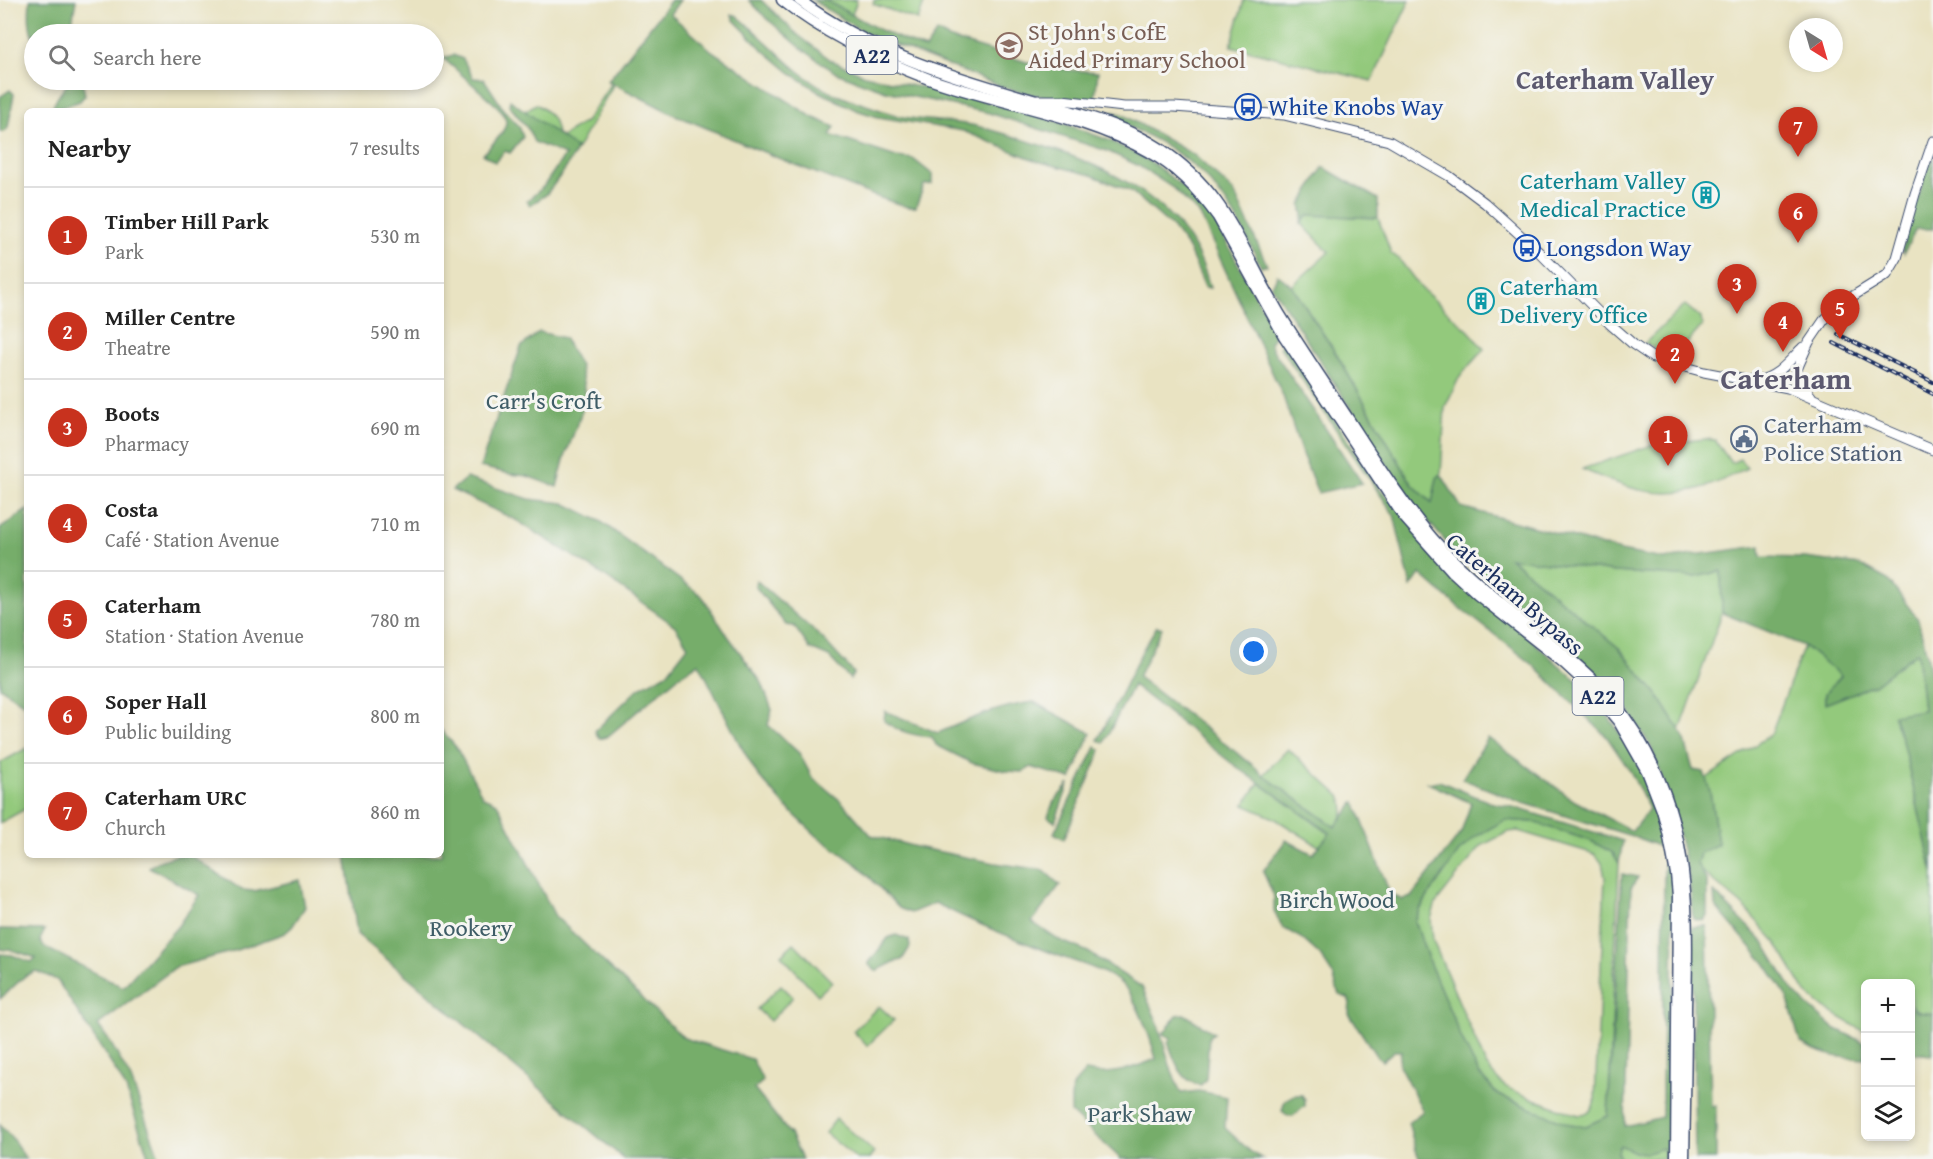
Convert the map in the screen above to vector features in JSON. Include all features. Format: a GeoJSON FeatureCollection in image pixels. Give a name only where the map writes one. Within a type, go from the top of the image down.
{"type":"FeatureCollection","features":[{"type":"Feature","properties":{"kind":"highway","name":"A22"},"geometry":{"type":"LineString","coordinates":[[782,0],[816,24],[871,55],[930,79],[1055,116]]}},
{"type":"Feature","properties":{"kind":"highway","name":"A22"},"geometry":{"type":"LineString","coordinates":[[800,0],[849,33],[885,50],[938,71],[1069,112]]}},
{"type":"Feature","properties":{"kind":"highway","name":"Caterham Bypass"},"geometry":{"type":"LineString","coordinates":[[1069,112],[1105,123],[1154,145],[1200,180],[1214,196],[1233,226],[1262,284],[1299,345],[1400,497],[1457,564],[1594,681],[1622,713],[1643,746],[1665,793],[1673,820],[1686,890],[1688,933],[1684,1159]]}},
{"type":"Feature","properties":{"kind":"highway","name":"Caterham Bypass"},"geometry":{"type":"LineString","coordinates":[[1055,116],[1099,130],[1150,152],[1187,181],[1205,199],[1232,239],[1253,282],[1284,336],[1404,518],[1452,571],[1478,595],[1563,662],[1587,684],[1619,722],[1633,743],[1662,810],[1676,874],[1679,915],[1676,1159]]}},
{"type":"Feature","properties":{"kind":"main road"},"geometry":{"type":"LineString","coordinates":[[1032,100],[1284,115],[1389,141],[1449,177],[1485,203],[1634,345],[1653,358],[1785,387],[1933,450]]}},
{"type":"Feature","properties":{"kind":"main road"},"geometry":{"type":"LineString","coordinates":[[1055,116],[1086,104]]}},
{"type":"Feature","properties":{"kind":"main road"},"geometry":{"type":"LineString","coordinates":[[1755,382],[1780,371],[1809,342],[1824,320],[1845,301],[1887,275],[1897,258],[1914,194],[1933,141]]}},
{"type":"Feature","properties":{"kind":"main road"},"geometry":{"type":"LineString","coordinates":[[1785,387],[1794,382],[1809,342]]}},
{"type":"Feature","properties":{"kind":"main road"},"geometry":{"type":"LineString","coordinates":[[1780,371],[1790,371],[1813,398]]}},
{"type":"Feature","properties":{"kind":"main road"},"geometry":{"type":"LineString","coordinates":[[1780,371],[1777,381],[1785,387]]}},
{"type":"Feature","properties":{"kind":"green space"},"geometry":{"type":"Polygon","coordinates":[[[30,0],[76,0],[71,24],[30,24],[30,0]]]}},
{"type":"Feature","properties":{"kind":"green space"},"geometry":{"type":"Polygon","coordinates":[[[671,0],[680,0],[670,14],[712,51],[812,117],[835,127],[830,135],[896,157],[913,159],[932,174],[932,184],[924,185],[916,207],[907,207],[872,195],[783,160],[673,114],[608,81],[671,0]]]}},
{"type":"Feature","properties":{"kind":"green space"},"geometry":{"type":"Polygon","coordinates":[[[749,0],[761,0],[798,35],[831,60],[865,75],[913,86],[942,89],[1062,123],[1111,141],[1154,164],[1188,191],[1212,216],[1276,333],[1270,343],[1273,350],[1362,483],[1318,493],[1302,454],[1283,396],[1200,215],[1173,188],[1139,166],[1107,151],[989,113],[886,91],[836,73],[801,48],[749,0]]]}},
{"type":"Feature","properties":{"kind":"green space"},"geometry":{"type":"Polygon","coordinates":[[[812,0],[825,0],[880,30],[925,49],[937,32],[948,38],[1033,64],[1098,72],[1095,98],[1091,102],[1034,95],[1005,88],[865,33],[812,0]]]}},
{"type":"Feature","properties":{"kind":"green space"},"geometry":{"type":"Polygon","coordinates":[[[825,0],[857,0],[852,15],[825,0]]]}},
{"type":"Feature","properties":{"kind":"green space"},"geometry":{"type":"Polygon","coordinates":[[[874,0],[925,0],[918,20],[873,4],[874,0]]]}},
{"type":"Feature","properties":{"kind":"green space"},"geometry":{"type":"Polygon","coordinates":[[[1244,0],[1410,0],[1372,81],[1231,46],[1244,0]]]}},
{"type":"Feature","properties":{"kind":"green space"},"geometry":{"type":"Polygon","coordinates":[[[732,15],[736,15],[808,78],[838,95],[898,116],[972,125],[1005,134],[1065,154],[1120,178],[1167,212],[1185,233],[1200,259],[1210,288],[1205,287],[1188,248],[1172,227],[1131,191],[1091,175],[1037,161],[963,131],[878,117],[856,110],[820,92],[792,74],[761,48],[732,15]]]}},
{"type":"Feature","properties":{"kind":"green space"},"geometry":{"type":"Polygon","coordinates":[[[453,55],[463,59],[473,78],[484,79],[504,110],[519,126],[523,137],[510,153],[505,151],[495,162],[483,154],[501,134],[506,120],[498,107],[444,58],[453,55]]]}},
{"type":"Feature","properties":{"kind":"green space"},"geometry":{"type":"Polygon","coordinates":[[[611,84],[613,85],[577,149],[560,138],[586,121],[611,84]]]}},
{"type":"Feature","properties":{"kind":"green space"},"geometry":{"type":"Polygon","coordinates":[[[10,90],[14,94],[8,128],[0,132],[0,97],[10,90]]]}},
{"type":"Feature","properties":{"kind":"green space"},"geometry":{"type":"Polygon","coordinates":[[[63,90],[84,90],[85,95],[80,101],[52,108],[63,90]]]}},
{"type":"Feature","properties":{"kind":"green space"},"geometry":{"type":"Polygon","coordinates":[[[510,100],[577,149],[546,195],[530,205],[527,201],[543,187],[565,155],[534,142],[528,129],[509,105],[510,100]]]}},
{"type":"Feature","properties":{"kind":"green space"},"geometry":{"type":"Polygon","coordinates":[[[536,104],[551,117],[557,136],[525,111],[536,104]]]}},
{"type":"Feature","properties":{"kind":"green space"},"geometry":{"type":"Polygon","coordinates":[[[1113,112],[1122,114],[1194,155],[1234,192],[1267,265],[1261,267],[1233,213],[1201,172],[1159,141],[1103,117],[1113,112]]]}},
{"type":"Feature","properties":{"kind":"green space"},"geometry":{"type":"Polygon","coordinates":[[[1933,156],[1933,229],[1916,229],[1904,253],[1902,248],[1933,156]]]}},
{"type":"Feature","properties":{"kind":"green space"},"geometry":{"type":"Polygon","coordinates":[[[1323,167],[1378,199],[1378,218],[1309,215],[1301,223],[1303,215],[1301,205],[1323,167]]]}},
{"type":"Feature","properties":{"kind":"green space"},"geometry":{"type":"Polygon","coordinates":[[[1309,215],[1378,218],[1391,253],[1399,259],[1421,288],[1469,331],[1484,349],[1460,376],[1445,407],[1441,474],[1437,478],[1432,503],[1412,484],[1335,352],[1292,286],[1329,252],[1301,223],[1309,215]]]}},
{"type":"Feature","properties":{"kind":"green space"},"geometry":{"type":"Polygon","coordinates":[[[1277,274],[1292,286],[1335,352],[1412,484],[1432,503],[1437,478],[1441,474],[1461,507],[1621,551],[1664,559],[1760,546],[1761,557],[1805,558],[1860,565],[1888,580],[1918,619],[1929,663],[1933,693],[1933,872],[1903,744],[1893,715],[1923,710],[1917,652],[1874,685],[1825,704],[1825,693],[1841,676],[1804,646],[1722,613],[1721,571],[1696,577],[1615,572],[1510,558],[1620,649],[1659,697],[1684,737],[1693,770],[1704,772],[1710,792],[1718,844],[1700,853],[1697,864],[1707,881],[1707,916],[1704,921],[1693,919],[1689,879],[1670,799],[1651,747],[1621,698],[1566,646],[1461,559],[1411,502],[1271,285],[1277,274]]]}},
{"type":"Feature","properties":{"kind":"green space"},"geometry":{"type":"Polygon","coordinates":[[[1685,305],[1701,318],[1702,326],[1674,358],[1645,343],[1685,305]]]}},
{"type":"Feature","properties":{"kind":"green space","name":"Carr's Croft"},"geometry":{"type":"Polygon","coordinates":[[[539,332],[564,338],[580,366],[586,400],[564,460],[557,487],[527,476],[480,467],[521,347],[539,332]]]}},
{"type":"Feature","properties":{"kind":"green space"},"geometry":{"type":"Polygon","coordinates":[[[1283,340],[1380,489],[1541,649],[1583,686],[1611,720],[1632,752],[1652,791],[1668,850],[1635,837],[1520,802],[1462,779],[1488,738],[1575,801],[1632,831],[1649,809],[1630,771],[1607,737],[1531,663],[1420,574],[1411,587],[1394,515],[1280,347],[1283,340]]]}},
{"type":"Feature","properties":{"kind":"green space"},"geometry":{"type":"Polygon","coordinates":[[[1715,440],[1731,463],[1740,459],[1747,468],[1708,486],[1674,493],[1643,491],[1582,469],[1655,444],[1715,440]]]}},
{"type":"Feature","properties":{"kind":"green space","name":"Park Shaw"},"geometry":{"type":"Polygon","coordinates":[[[466,478],[529,499],[564,503],[600,521],[702,596],[762,683],[772,710],[768,725],[799,753],[812,777],[842,802],[871,835],[916,847],[1043,870],[1060,885],[1032,922],[1057,939],[1088,952],[1142,987],[1157,1021],[1172,1072],[1181,1093],[1199,1091],[1227,1097],[1225,1128],[1251,1152],[1263,1159],[1121,1159],[1071,1113],[1071,1099],[1076,1081],[1086,1071],[1113,1072],[1156,1059],[1136,1005],[1124,987],[1103,972],[994,930],[935,903],[911,913],[899,908],[859,866],[817,836],[786,807],[757,774],[699,663],[679,676],[607,737],[599,739],[595,731],[639,688],[667,673],[688,646],[675,626],[600,573],[516,520],[452,490],[466,478]]]}},
{"type":"Feature","properties":{"kind":"green space"},"geometry":{"type":"Polygon","coordinates":[[[24,512],[24,704],[0,687],[0,529],[24,512]]]}},
{"type":"Feature","properties":{"kind":"green space"},"geometry":{"type":"Polygon","coordinates":[[[1509,557],[1615,572],[1696,577],[1721,571],[1722,613],[1680,731],[1659,697],[1620,649],[1509,557]]]}},
{"type":"Feature","properties":{"kind":"green space"},"geometry":{"type":"Polygon","coordinates":[[[756,580],[823,639],[854,673],[850,679],[829,657],[810,649],[794,626],[786,625],[755,586],[756,580]]]}},
{"type":"Feature","properties":{"kind":"green space","name":"Birch Wood"},"geometry":{"type":"Polygon","coordinates":[[[1157,626],[1162,628],[1138,677],[1263,775],[1335,827],[1355,802],[1390,894],[1403,900],[1411,897],[1461,833],[1471,803],[1428,783],[1439,781],[1489,802],[1513,807],[1623,841],[1619,863],[1613,853],[1591,841],[1533,822],[1505,820],[1475,837],[1459,852],[1422,905],[1415,921],[1429,962],[1479,1074],[1498,1095],[1569,1124],[1586,1126],[1608,1116],[1622,874],[1638,877],[1631,888],[1625,1126],[1662,1117],[1664,856],[1671,864],[1674,913],[1670,1159],[1664,1159],[1664,1148],[1647,1153],[1635,1152],[1620,1145],[1618,1153],[1620,1159],[1420,1159],[1408,1123],[1423,1111],[1399,1065],[1401,1051],[1394,1051],[1382,1061],[1377,1057],[1349,1014],[1348,998],[1339,995],[1333,975],[1320,955],[1301,938],[1283,928],[1274,911],[1274,897],[1263,871],[1286,840],[1313,854],[1330,833],[1230,762],[1133,685],[1104,743],[1098,740],[1143,649],[1157,626]]]}},
{"type":"Feature","properties":{"kind":"green space"},"geometry":{"type":"Polygon","coordinates":[[[1804,646],[1841,676],[1825,693],[1825,704],[1874,685],[1917,651],[1923,710],[1894,716],[1903,744],[1933,872],[1933,1014],[1915,1010],[1915,979],[1861,979],[1861,1030],[1824,1008],[1806,993],[1775,941],[1741,904],[1701,871],[1697,864],[1700,852],[1718,843],[1710,792],[1704,780],[1771,734],[1804,646]]]}},
{"type":"Feature","properties":{"kind":"green space"},"geometry":{"type":"Polygon","coordinates":[[[1034,702],[1091,733],[1071,779],[1031,767],[1023,772],[1006,771],[972,763],[936,745],[932,737],[906,732],[884,721],[885,711],[938,733],[997,710],[1034,702]]]}},
{"type":"Feature","properties":{"kind":"green space","name":"Rookery"},"geometry":{"type":"Polygon","coordinates":[[[444,733],[456,747],[483,797],[497,803],[555,916],[684,1038],[752,1059],[763,1081],[754,1089],[790,1134],[802,1159],[624,1159],[357,934],[346,858],[444,858],[444,733]]]}},
{"type":"Feature","properties":{"kind":"green space"},"geometry":{"type":"Polygon","coordinates":[[[1096,747],[1101,750],[1064,839],[1054,833],[1096,747]]]}},
{"type":"Feature","properties":{"kind":"green space"},"geometry":{"type":"Polygon","coordinates":[[[1288,749],[1340,796],[1343,812],[1336,827],[1263,775],[1288,749]]]}},
{"type":"Feature","properties":{"kind":"green space"},"geometry":{"type":"Polygon","coordinates":[[[24,750],[24,810],[0,823],[0,763],[24,750]]]}},
{"type":"Feature","properties":{"kind":"green space"},"geometry":{"type":"Polygon","coordinates":[[[1259,783],[1330,834],[1320,847],[1274,818],[1244,805],[1259,783]]]}},
{"type":"Feature","properties":{"kind":"green space"},"geometry":{"type":"Polygon","coordinates":[[[1069,784],[1055,822],[1048,817],[1053,803],[1069,784]]]}},
{"type":"Feature","properties":{"kind":"green space"},"geometry":{"type":"Polygon","coordinates":[[[1505,820],[1533,822],[1591,841],[1613,853],[1619,863],[1608,1116],[1586,1126],[1569,1124],[1498,1095],[1479,1074],[1429,962],[1415,921],[1433,888],[1467,843],[1475,836],[1505,820]],[[1518,831],[1508,832],[1481,846],[1436,903],[1431,919],[1433,941],[1486,1065],[1500,1082],[1510,1089],[1580,1115],[1590,1110],[1595,1100],[1605,877],[1602,863],[1595,854],[1518,831]]]}},
{"type":"Feature","properties":{"kind":"green space"},"geometry":{"type":"Polygon","coordinates":[[[168,858],[194,858],[242,890],[254,891],[300,880],[305,907],[292,927],[285,933],[231,952],[176,967],[98,1025],[131,1079],[160,1159],[149,1159],[126,1089],[57,980],[36,971],[25,976],[0,999],[0,954],[12,955],[31,962],[36,958],[0,949],[0,929],[45,930],[40,940],[44,947],[123,987],[178,926],[199,895],[149,867],[168,858]]]}},
{"type":"Feature","properties":{"kind":"green space"},"geometry":{"type":"Polygon","coordinates":[[[1714,892],[1765,944],[1794,993],[1832,1027],[1861,1041],[1861,1059],[1831,1055],[1800,1042],[1787,996],[1765,963],[1715,906],[1714,892]]]}},
{"type":"Feature","properties":{"kind":"green space"},"geometry":{"type":"Polygon","coordinates":[[[1707,926],[1711,1106],[1716,1105],[1716,1159],[1695,1159],[1692,927],[1707,926]]]}},
{"type":"Feature","properties":{"kind":"green space"},"geometry":{"type":"Polygon","coordinates":[[[896,935],[909,940],[910,947],[902,960],[876,971],[868,964],[888,938],[896,935]]]}},
{"type":"Feature","properties":{"kind":"green space"},"geometry":{"type":"Polygon","coordinates":[[[794,943],[832,982],[818,995],[781,955],[794,943]]]}},
{"type":"Feature","properties":{"kind":"green space"},"geometry":{"type":"Polygon","coordinates":[[[781,985],[793,997],[770,1021],[757,1009],[781,985]]]}},
{"type":"Feature","properties":{"kind":"green space"},"geometry":{"type":"Polygon","coordinates":[[[879,1006],[894,1020],[867,1046],[853,1031],[879,1006]]]}},
{"type":"Feature","properties":{"kind":"green space"},"geometry":{"type":"Polygon","coordinates":[[[1915,1010],[1933,1014],[1932,1055],[1915,1053],[1915,1010]]]}},
{"type":"Feature","properties":{"kind":"green space"},"geometry":{"type":"Polygon","coordinates":[[[1184,1014],[1214,1033],[1209,1036],[1206,1079],[1201,1085],[1188,1080],[1183,1075],[1168,1042],[1171,1038],[1163,1034],[1177,1015],[1184,1014]]]}},
{"type":"Feature","properties":{"kind":"green space"},"geometry":{"type":"Polygon","coordinates":[[[1294,1095],[1302,1095],[1305,1106],[1293,1116],[1287,1115],[1282,1111],[1285,1100],[1294,1095]]]}},
{"type":"Feature","properties":{"kind":"green space"},"geometry":{"type":"Polygon","coordinates":[[[836,1119],[874,1152],[869,1159],[857,1159],[825,1133],[836,1119]]]}},
{"type":"Feature","properties":{"kind":"green space"},"geometry":{"type":"Polygon","coordinates":[[[0,1125],[12,1138],[26,1159],[0,1159],[0,1125]]]}},
{"type":"Feature","properties":{"kind":"green space"},"geometry":{"type":"Polygon","coordinates":[[[1620,1145],[1635,1152],[1664,1148],[1664,1159],[1620,1159],[1617,1153],[1620,1145]]]}},
{"type":"Feature","properties":{"kind":"railway"},"geometry":{"type":"LineString","coordinates":[[1838,334],[1933,382]]}},
{"type":"Feature","properties":{"kind":"railway"},"geometry":{"type":"LineString","coordinates":[[1834,343],[1933,394]]}},
{"type":"Feature","properties":{"kind":"place","name":"St John's CofE Aided Primary School"},"geometry":{"type":"Point","coordinates":[1009,46]}},
{"type":"Feature","properties":{"kind":"place","name":"White Knobs Way"},"geometry":{"type":"Point","coordinates":[1248,107]}},
{"type":"Feature","properties":{"kind":"place","name":"Caterham URC"},"geometry":{"type":"Point","coordinates":[1798,157]}},
{"type":"Feature","properties":{"kind":"place","name":"Caterham Valley Medical Practice"},"geometry":{"type":"Point","coordinates":[1706,195]}},
{"type":"Feature","properties":{"kind":"place","name":"Soper Hall"},"geometry":{"type":"Point","coordinates":[1798,243]}},
{"type":"Feature","properties":{"kind":"place","name":"Longsdon Way"},"geometry":{"type":"Point","coordinates":[1527,248]}},
{"type":"Feature","properties":{"kind":"place","name":"Caterham Delivery Office"},"geometry":{"type":"Point","coordinates":[1481,301]}},
{"type":"Feature","properties":{"kind":"place","name":"Boots"},"geometry":{"type":"Point","coordinates":[1737,314]}},
{"type":"Feature","properties":{"kind":"place","name":"Caterham"},"geometry":{"type":"Point","coordinates":[1840,339]}},
{"type":"Feature","properties":{"kind":"place","name":"Costa"},"geometry":{"type":"Point","coordinates":[1783,352]}},
{"type":"Feature","properties":{"kind":"place","name":"Miller Centre"},"geometry":{"type":"Point","coordinates":[1675,384]}},
{"type":"Feature","properties":{"kind":"place","name":"Caterham Police Station"},"geometry":{"type":"Point","coordinates":[1744,439]}},
{"type":"Feature","properties":{"kind":"place","name":"Timber Hill Park"},"geometry":{"type":"Point","coordinates":[1668,466]}},
{"type":"Feature","properties":{"kind":"district","name":"Caterham Valley"},"geometry":{"type":"Point","coordinates":[1615,80]}},
{"type":"Feature","properties":{"kind":"district","name":"Caterham"},"geometry":{"type":"Point","coordinates":[1786,379]}}]}
